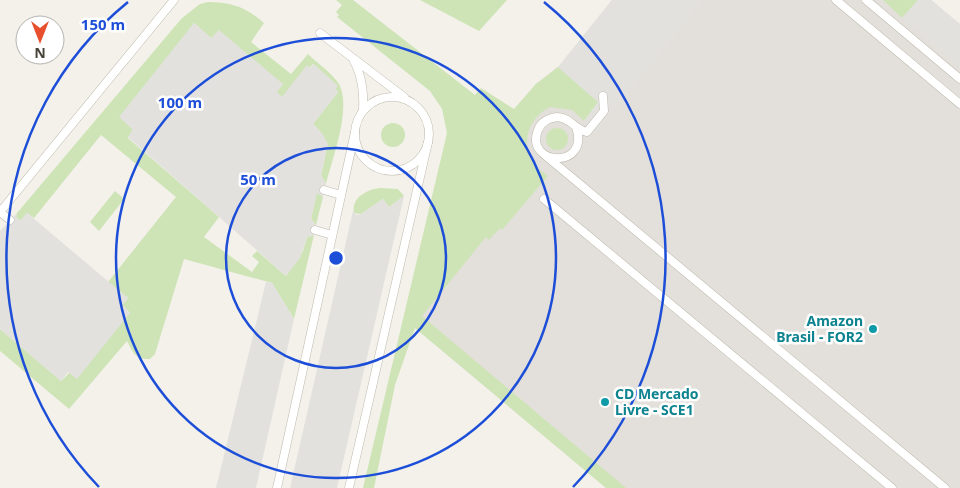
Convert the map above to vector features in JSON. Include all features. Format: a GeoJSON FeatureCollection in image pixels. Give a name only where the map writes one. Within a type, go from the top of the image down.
{"type":"FeatureCollection","features":[{"type":"Feature","properties":{"kind":"lane"},"geometry":{"type":"LineString","coordinates":[[10,220],[0,212],[174,0]]}},
{"type":"Feature","properties":{"kind":"lane"},"geometry":{"type":"LineString","coordinates":[[836,0],[960,104]]}},
{"type":"Feature","properties":{"kind":"lane"},"geometry":{"type":"LineString","coordinates":[[866,0],[960,80]]}},
{"type":"Feature","properties":{"kind":"lane"},"geometry":{"type":"LineString","coordinates":[[320,33],[418,107],[426,117],[429,129],[428,142],[350,488]]}},
{"type":"Feature","properties":{"kind":"lane"},"geometry":{"type":"LineString","coordinates":[[353,59],[362,83],[363,110]]}},
{"type":"Feature","properties":{"kind":"lane"},"geometry":{"type":"LineString","coordinates":[[277,488],[357,120],[363,110],[372,102],[395,96],[407,100]]}},
{"type":"Feature","properties":{"kind":"lane"},"geometry":{"type":"LineString","coordinates":[[603,96],[604,111],[587,132],[576,127],[565,118],[558,117],[545,121],[540,126],[536,139],[541,151],[945,488]]}},
{"type":"Feature","properties":{"kind":"lane"},"geometry":{"type":"LineString","coordinates":[[546,156],[559,159],[572,154],[578,141],[576,127]]}},
{"type":"Feature","properties":{"kind":"lane"},"geometry":{"type":"LineString","coordinates":[[355,132],[356,144],[365,159],[380,169],[403,169],[414,163],[423,154],[428,142]]}},
{"type":"Feature","properties":{"kind":"lane"},"geometry":{"type":"LineString","coordinates":[[324,190],[341,195]]}},
{"type":"Feature","properties":{"kind":"lane"},"geometry":{"type":"LineString","coordinates":[[544,200],[892,488]]}},
{"type":"Feature","properties":{"kind":"lane"},"geometry":{"type":"LineString","coordinates":[[315,230],[332,235]]}},
{"type":"Feature","properties":{"kind":"lane"},"geometry":{"type":"LineString","coordinates":[[934,479],[935,488]]}},
{"type":"Feature","properties":{"kind":"shaded area"},"geometry":{"type":"Polygon","coordinates":[[[612,0],[931,0],[960,24],[960,488],[606,488],[415,328],[474,156],[536,84],[560,65],[612,0]]]}},
{"type":"Feature","properties":{"kind":"shaded area"},"geometry":{"type":"Polygon","coordinates":[[[612,0],[704,0],[597,132],[584,121],[598,102],[558,67],[612,0]]]}},
{"type":"Feature","properties":{"kind":"shaded area"},"geometry":{"type":"Polygon","coordinates":[[[918,0],[931,0],[960,24],[960,67],[902,18],[918,0]]]}},
{"type":"Feature","properties":{"kind":"shaded area"},"geometry":{"type":"Polygon","coordinates":[[[194,23],[211,38],[219,30],[283,84],[277,92],[282,97],[307,65],[310,68],[314,64],[338,86],[335,89],[338,92],[313,124],[322,133],[328,144],[321,175],[326,184],[323,197],[317,193],[311,219],[316,225],[314,235],[307,237],[300,258],[286,276],[128,137],[133,130],[119,117],[194,23]]]}},
{"type":"Feature","properties":{"kind":"shaded area"},"geometry":{"type":"Polygon","coordinates":[[[404,196],[337,488],[290,488],[353,211],[357,215],[361,214],[383,199],[389,207],[404,196]]]}},
{"type":"Feature","properties":{"kind":"shaded area"},"geometry":{"type":"Polygon","coordinates":[[[17,213],[16,217],[20,221],[27,213],[128,298],[122,305],[130,313],[77,379],[68,372],[61,381],[0,329],[0,231],[17,213]]]}},
{"type":"Feature","properties":{"kind":"shaded area"},"geometry":{"type":"Polygon","coordinates":[[[266,282],[272,283],[294,319],[256,488],[216,488],[266,282]]]}},
{"type":"Feature","properties":{"kind":"green space"},"geometry":{"type":"Polygon","coordinates":[[[336,0],[353,0],[475,95],[481,88],[514,109],[536,84],[558,67],[598,102],[584,121],[572,110],[550,107],[537,117],[529,131],[527,147],[533,163],[548,176],[502,230],[500,228],[489,240],[486,237],[422,316],[626,488],[606,488],[415,328],[395,385],[374,488],[363,488],[447,133],[442,109],[430,91],[337,17],[339,15],[336,12],[342,5],[336,0]]]}},
{"type":"Feature","properties":{"kind":"green space"},"geometry":{"type":"Polygon","coordinates":[[[420,0],[507,0],[479,31],[420,0]]]}},
{"type":"Feature","properties":{"kind":"green space"},"geometry":{"type":"Polygon","coordinates":[[[883,0],[918,0],[902,18],[883,0]]]}},
{"type":"Feature","properties":{"kind":"green space"},"geometry":{"type":"Polygon","coordinates":[[[208,2],[238,6],[264,23],[251,42],[291,74],[308,54],[339,84],[343,106],[342,120],[326,184],[321,175],[326,148],[325,142],[319,130],[313,124],[338,92],[313,64],[282,97],[276,92],[283,84],[211,38],[194,23],[128,138],[219,217],[204,237],[252,272],[259,262],[252,256],[257,251],[286,276],[303,251],[307,237],[314,235],[294,319],[272,283],[184,259],[155,354],[150,359],[138,357],[127,341],[69,409],[0,351],[0,329],[61,381],[130,313],[122,305],[128,298],[108,282],[176,197],[101,135],[34,218],[27,213],[20,221],[16,217],[17,213],[182,18],[200,4],[208,2]]]}},
{"type":"Feature","properties":{"kind":"green space"},"geometry":{"type":"Polygon","coordinates":[[[393,123],[402,126],[405,135],[402,144],[393,147],[384,144],[381,135],[384,126],[393,123]]]}},
{"type":"Feature","properties":{"kind":"green space"},"geometry":{"type":"Polygon","coordinates":[[[557,128],[565,131],[568,139],[565,147],[557,150],[549,147],[546,139],[549,131],[557,128]]]}},
{"type":"Feature","properties":{"kind":"green space"},"geometry":{"type":"Polygon","coordinates":[[[381,188],[398,189],[404,196],[389,207],[383,199],[361,214],[354,213],[355,202],[358,198],[366,192],[381,188]]]}},
{"type":"Feature","properties":{"kind":"green space"},"geometry":{"type":"Polygon","coordinates":[[[115,191],[124,199],[99,231],[90,222],[115,191]]]}},
{"type":"Feature","properties":{"kind":"green space"},"geometry":{"type":"Polygon","coordinates":[[[317,192],[323,197],[316,225],[311,219],[317,192]]]}},
{"type":"Feature","properties":{"kind":"place","name":"Amazon Brasil - FOR2"},"geometry":{"type":"Point","coordinates":[873,329]}},
{"type":"Feature","properties":{"kind":"place","name":"CD Mercado Livre - SCE1"},"geometry":{"type":"Point","coordinates":[605,402]}}]}
